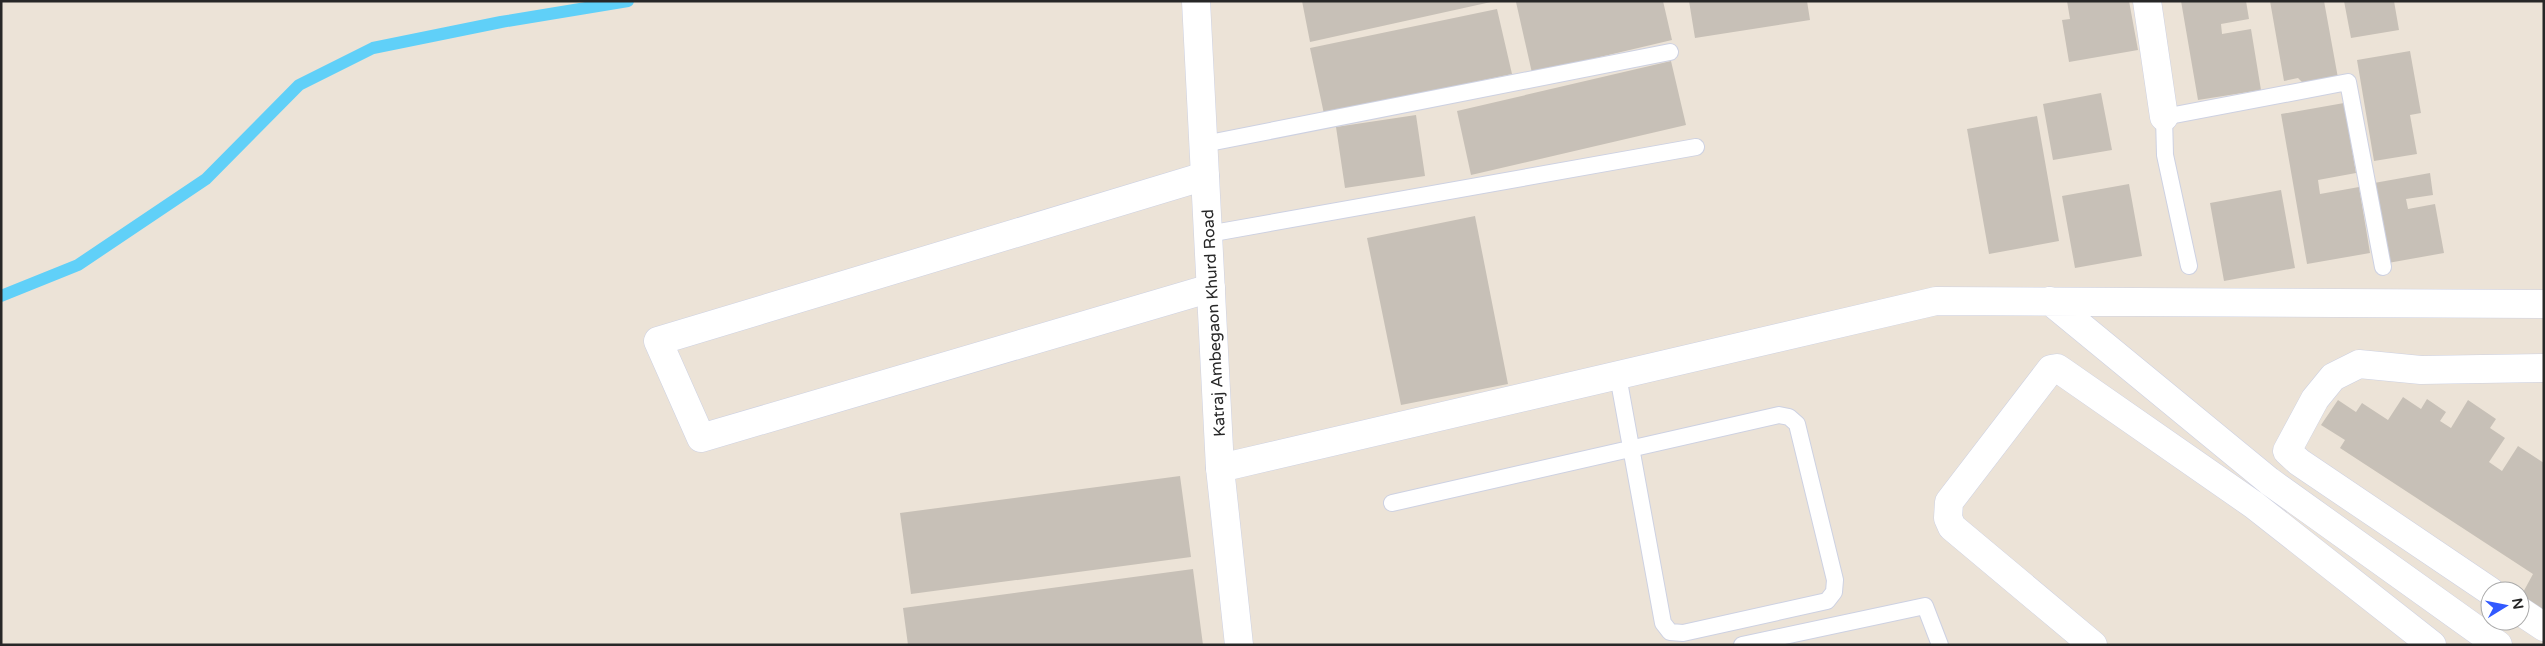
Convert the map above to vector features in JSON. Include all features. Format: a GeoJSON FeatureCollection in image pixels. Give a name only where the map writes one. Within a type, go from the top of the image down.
{"type":"FeatureCollection","features":[{"type":"Feature","properties":{"kind":"street","name":"Katraj Ambegaon Khurd Road"},"geometry":{"type":"LineString","coordinates":[[1196,1],[1220,468],[1239,645]]}},
{"type":"Feature","properties":{"kind":"street"},"geometry":{"type":"LineString","coordinates":[[2147,1],[2164,117]]}},
{"type":"Feature","properties":{"kind":"street"},"geometry":{"type":"LineString","coordinates":[[1205,176],[658,341],[702,438],[1211,288]]}},
{"type":"Feature","properties":{"kind":"street"},"geometry":{"type":"LineString","coordinates":[[1220,468],[1936,301],[2544,304]]}},
{"type":"Feature","properties":{"kind":"street"},"geometry":{"type":"LineString","coordinates":[[2050,301],[2269,480],[2498,645]]}},
{"type":"Feature","properties":{"kind":"street"},"geometry":{"type":"LineString","coordinates":[[2254,505],[2321,392],[2333,377],[2359,364],[2421,370],[2544,368]]}},
{"type":"Feature","properties":{"kind":"street"},"geometry":{"type":"LineString","coordinates":[[2093,645],[1952,526],[1948,518],[1950,502],[2045,373],[2057,368],[2254,505],[2432,645]]}},
{"type":"Feature","properties":{"kind":"street"},"geometry":{"type":"LineString","coordinates":[[2287,451],[2299,462],[2480,584]]}},
{"type":"Feature","properties":{"kind":"street"},"geometry":{"type":"LineString","coordinates":[[2530,618],[2544,627]]}},
{"type":"Feature","properties":{"kind":"lane"},"geometry":{"type":"LineString","coordinates":[[1204,144],[1670,52]]}},
{"type":"Feature","properties":{"kind":"lane"},"geometry":{"type":"LineString","coordinates":[[2189,266],[2166,155],[2164,117],[2348,82],[2383,267]]}},
{"type":"Feature","properties":{"kind":"lane"},"geometry":{"type":"LineString","coordinates":[[1208,234],[1696,146]]}},
{"type":"Feature","properties":{"kind":"lane"},"geometry":{"type":"LineString","coordinates":[[1392,503],[1631,448],[1779,415],[1789,417],[1797,424],[1835,580],[1834,592],[1827,601],[1683,633],[1670,632],[1663,623],[1631,448],[1618,376]]}},
{"type":"Feature","properties":{"kind":"lane"},"geometry":{"type":"LineString","coordinates":[[1742,645],[1925,606],[1940,645]]}},
{"type":"Feature","properties":{"kind":"building"},"geometry":{"type":"Polygon","coordinates":[[[1302,1],[1491,1],[1491,2],[1310,42],[1302,1]]]}},
{"type":"Feature","properties":{"kind":"building"},"geometry":{"type":"Polygon","coordinates":[[[1663,1],[1672,40],[1532,73],[1516,2],[1663,1]]]}},
{"type":"Feature","properties":{"kind":"building"},"geometry":{"type":"Polygon","coordinates":[[[1689,1],[1807,1],[1810,20],[1695,38],[1689,1]]]}},
{"type":"Feature","properties":{"kind":"building"},"geometry":{"type":"Polygon","coordinates":[[[2067,1],[2129,1],[2138,50],[2069,62],[2062,20],[2070,19],[2067,1]]]}},
{"type":"Feature","properties":{"kind":"building"},"geometry":{"type":"Polygon","coordinates":[[[2181,1],[2246,1],[2249,19],[2221,24],[2222,34],[2251,29],[2261,90],[2198,100],[2181,1]]]}},
{"type":"Feature","properties":{"kind":"building"},"geometry":{"type":"Polygon","coordinates":[[[2270,1],[2324,1],[2338,78],[2304,84],[2298,78],[2284,81],[2270,1]]]}},
{"type":"Feature","properties":{"kind":"building"},"geometry":{"type":"Polygon","coordinates":[[[2344,1],[2394,1],[2399,30],[2351,38],[2344,1]]]}},
{"type":"Feature","properties":{"kind":"building"},"geometry":{"type":"Polygon","coordinates":[[[1497,9],[1512,74],[1324,114],[1310,48],[1497,9]]]}},
{"type":"Feature","properties":{"kind":"building"},"geometry":{"type":"Polygon","coordinates":[[[2410,51],[2421,113],[2410,115],[2417,154],[2374,161],[2357,60],[2410,51]]]}},
{"type":"Feature","properties":{"kind":"building"},"geometry":{"type":"Polygon","coordinates":[[[1671,61],[1686,125],[1471,175],[1457,111],[1671,61]]]}},
{"type":"Feature","properties":{"kind":"building"},"geometry":{"type":"Polygon","coordinates":[[[2101,93],[2112,150],[2053,160],[2043,104],[2101,93]]]}},
{"type":"Feature","properties":{"kind":"building"},"geometry":{"type":"Polygon","coordinates":[[[2344,103],[2356,173],[2318,180],[2320,194],[2359,187],[2370,253],[2307,264],[2281,114],[2344,103]]]}},
{"type":"Feature","properties":{"kind":"building"},"geometry":{"type":"Polygon","coordinates":[[[1416,115],[1425,176],[1345,188],[1336,127],[1416,115]]]}},
{"type":"Feature","properties":{"kind":"building"},"geometry":{"type":"Polygon","coordinates":[[[2037,116],[2059,241],[1989,254],[1967,129],[2037,116]]]}},
{"type":"Feature","properties":{"kind":"building"},"geometry":{"type":"Polygon","coordinates":[[[2430,173],[2433,195],[2406,199],[2408,209],[2435,204],[2444,253],[2388,263],[2374,183],[2430,173]]]}},
{"type":"Feature","properties":{"kind":"building"},"geometry":{"type":"Polygon","coordinates":[[[2129,184],[2142,256],[2075,268],[2062,196],[2129,184]]]}},
{"type":"Feature","properties":{"kind":"building"},"geometry":{"type":"Polygon","coordinates":[[[2281,190],[2295,268],[2224,281],[2210,203],[2281,190]]]}},
{"type":"Feature","properties":{"kind":"building"},"geometry":{"type":"Polygon","coordinates":[[[1475,216],[1508,384],[1401,405],[1367,238],[1475,216]]]}},
{"type":"Feature","properties":{"kind":"building"},"geometry":{"type":"Polygon","coordinates":[[[2403,397],[2421,409],[2427,399],[2446,412],[2440,421],[2451,428],[2468,400],[2496,419],[2490,428],[2505,438],[2489,462],[2502,471],[2518,446],[2544,463],[2544,613],[2530,604],[2529,581],[2533,574],[2340,448],[2345,440],[2321,425],[2338,400],[2356,412],[2362,403],[2388,420],[2403,397]]]}},
{"type":"Feature","properties":{"kind":"building"},"geometry":{"type":"Polygon","coordinates":[[[1180,476],[1191,557],[911,594],[900,513],[1180,476]]]}},
{"type":"Feature","properties":{"kind":"building"},"geometry":{"type":"Polygon","coordinates":[[[1193,569],[1203,645],[908,645],[903,608],[1193,569]]]}},
{"type":"Feature","properties":{"kind":"waterway"},"geometry":{"type":"LineString","coordinates":[[1,296],[78,265],[206,179],[299,85],[373,48],[501,22],[628,1]]}}]}
